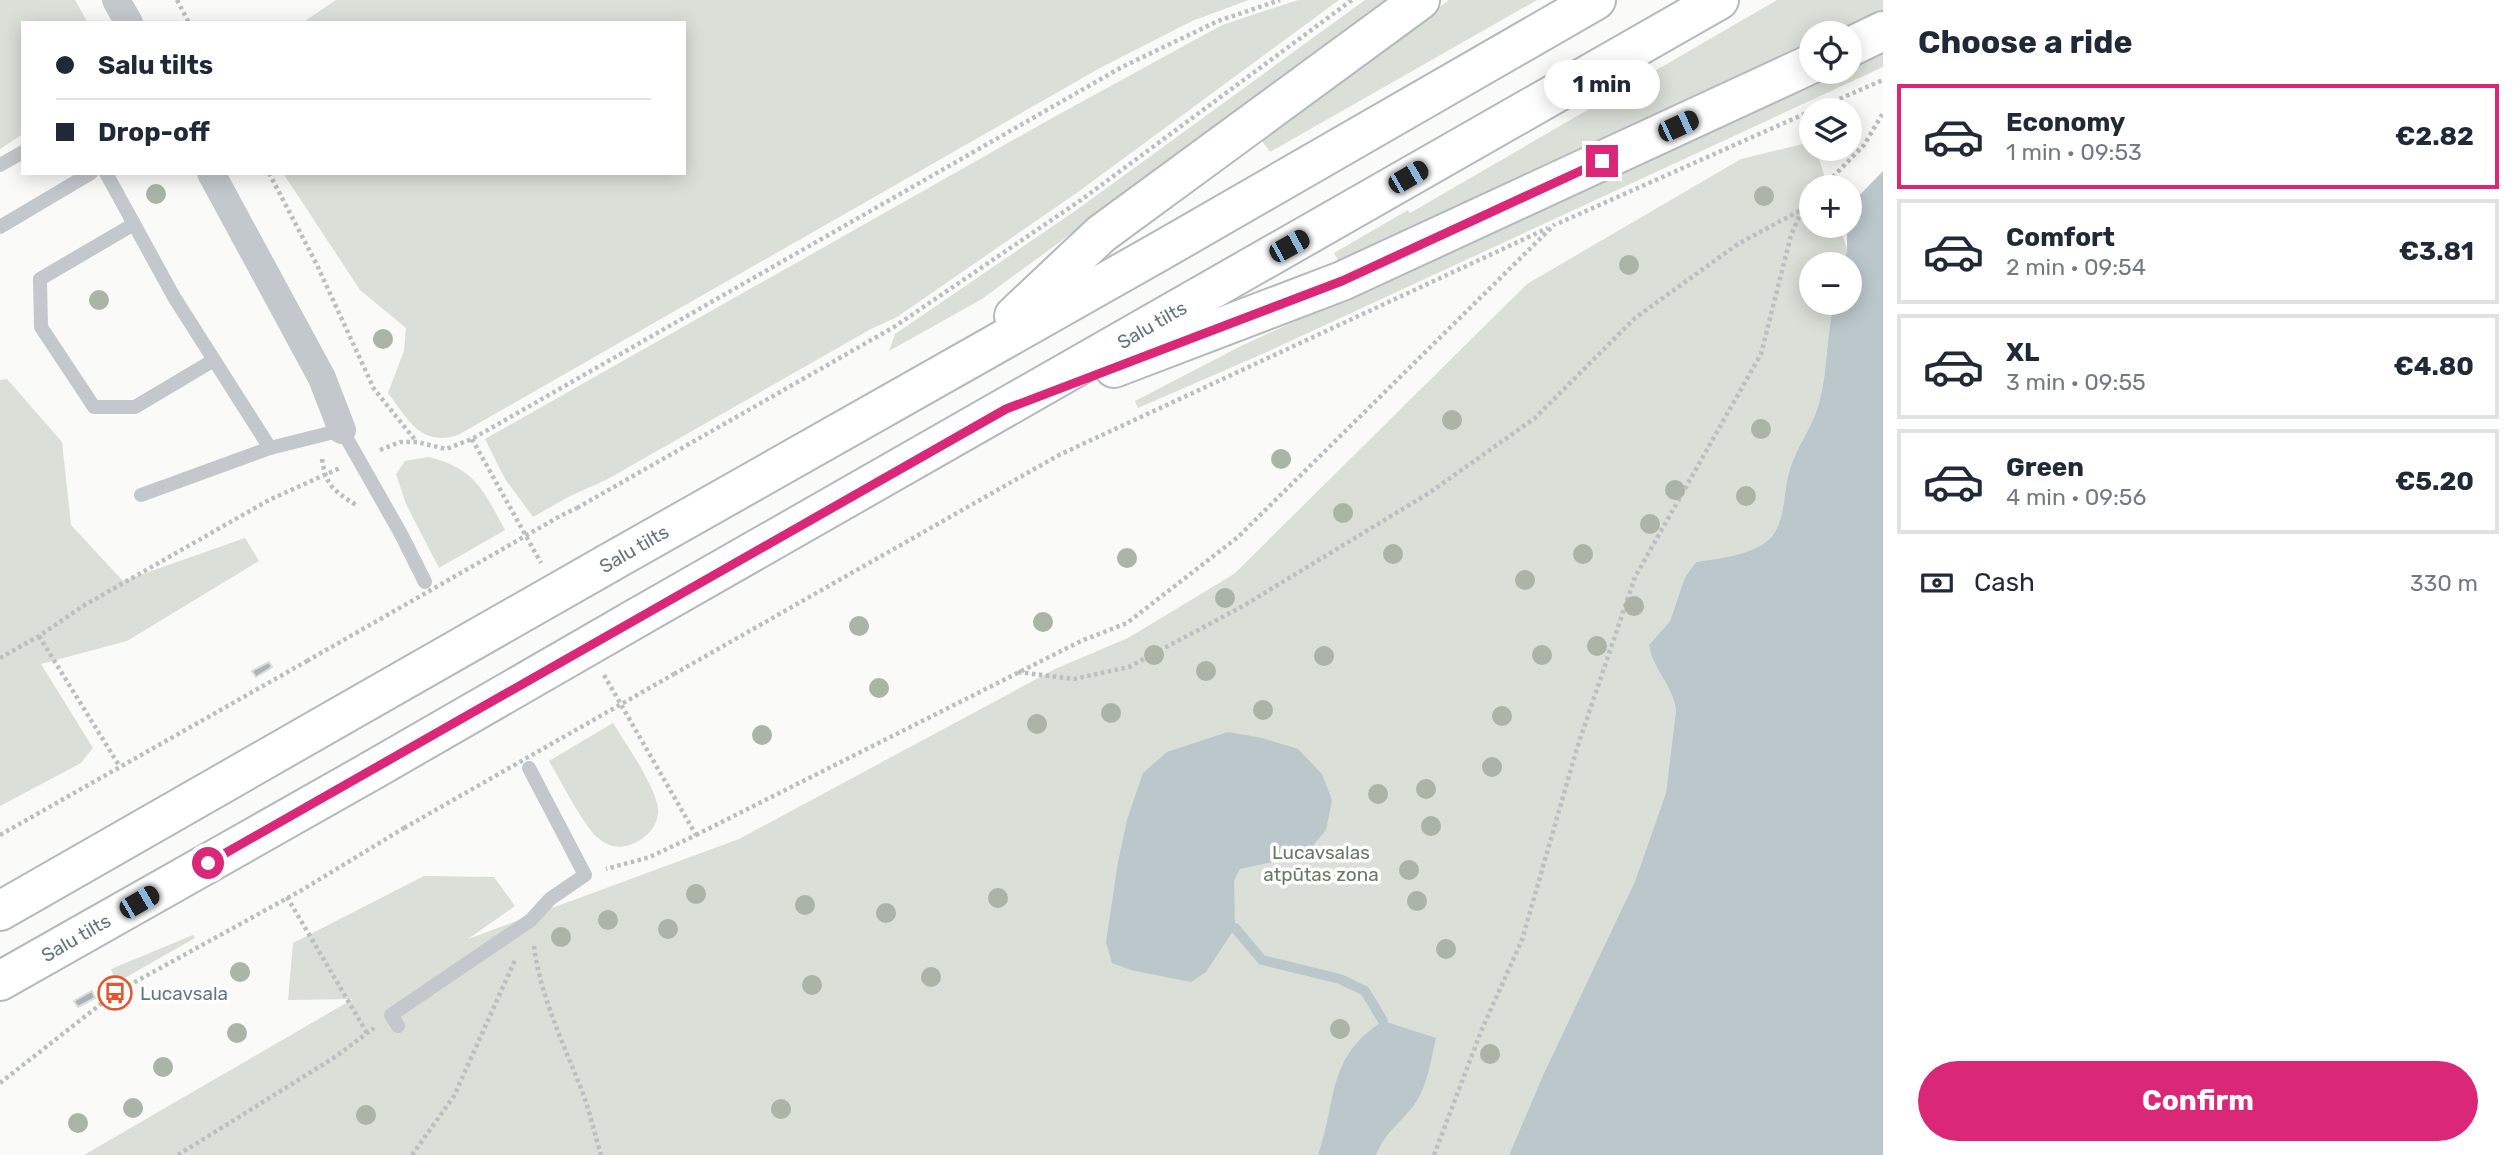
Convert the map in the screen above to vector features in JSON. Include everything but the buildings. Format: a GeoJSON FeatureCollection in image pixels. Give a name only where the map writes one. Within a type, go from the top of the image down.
{"type":"FeatureCollection","features":[{"type":"Feature","properties":{"kind":"highway"},"geometry":{"type":"LineString","coordinates":[[972,356],[1101,234],[1420,0]]}},
{"type":"Feature","properties":{"kind":"highway","name":"Salu tilts"},"geometry":{"type":"LineString","coordinates":[[0,911],[1596,0]]}},
{"type":"Feature","properties":{"kind":"highway","name":"Salu tilts"},"geometry":{"type":"LineString","coordinates":[[0,981],[1719,0]]}},
{"type":"Feature","properties":{"kind":"highway"},"geometry":{"type":"LineString","coordinates":[[1862,41],[1883,31]]}},
{"type":"Feature","properties":{"kind":"highway"},"geometry":{"type":"LineString","coordinates":[[1006,409],[1342,281],[1799,71]]}},
{"type":"Feature","properties":{"kind":"street"},"geometry":{"type":"LineString","coordinates":[[116,0],[128,21]]}},
{"type":"Feature","properties":{"kind":"street"},"geometry":{"type":"LineString","coordinates":[[212,175],[322,378],[342,430]]}},
{"type":"Feature","properties":{"kind":"lane"},"geometry":{"type":"LineString","coordinates":[[0,165],[21,153]]}},
{"type":"Feature","properties":{"kind":"lane"},"geometry":{"type":"LineString","coordinates":[[0,227],[88,175]]}},
{"type":"Feature","properties":{"kind":"lane"},"geometry":{"type":"LineString","coordinates":[[107,175],[174,298],[270,448]]}},
{"type":"Feature","properties":{"kind":"lane"},"geometry":{"type":"LineString","coordinates":[[134,223],[40,279],[41,327],[94,407],[135,407],[214,360]]}},
{"type":"Feature","properties":{"kind":"lane"},"geometry":{"type":"LineString","coordinates":[[141,495],[270,448],[342,430],[425,582]]}},
{"type":"Feature","properties":{"kind":"lane"},"geometry":{"type":"LineString","coordinates":[[395,1020],[531,920],[550,899],[585,875],[528,768]]}},
{"type":"Feature","properties":{"kind":"path"},"geometry":{"type":"LineString","coordinates":[[177,0],[188,21]]}},
{"type":"Feature","properties":{"kind":"path"},"geometry":{"type":"LineString","coordinates":[[0,657],[39,636],[83,606],[269,500],[325,476],[357,458],[400,442],[417,442],[446,449],[472,439],[1122,67],[1218,21],[1280,0]]}},
{"type":"Feature","properties":{"kind":"path"},"geometry":{"type":"LineString","coordinates":[[0,835],[894,327],[1080,200],[1352,0]]}},
{"type":"Feature","properties":{"kind":"path"},"geometry":{"type":"LineString","coordinates":[[1842,98],[1883,80]]}},
{"type":"Feature","properties":{"kind":"path"},"geometry":{"type":"LineString","coordinates":[[1835,175],[1864,145],[1883,113]]}},
{"type":"Feature","properties":{"kind":"path"},"geometry":{"type":"LineString","coordinates":[[0,1083],[115,993],[288,897],[404,828],[1059,455],[1555,224],[1799,117]]}},
{"type":"Feature","properties":{"kind":"path"},"geometry":{"type":"LineString","coordinates":[[270,175],[316,263],[374,389],[417,442]]}},
{"type":"Feature","properties":{"kind":"path"},"geometry":{"type":"LineString","coordinates":[[1018,672],[1074,679],[1129,667],[1243,606],[1429,493],[1514,433],[1535,418],[1635,318],[1738,244],[1799,212]]}},
{"type":"Feature","properties":{"kind":"path"},"geometry":{"type":"LineString","coordinates":[[1434,1155],[1482,1029],[1522,940],[1577,748],[1635,577],[1761,354],[1791,235],[1799,217]]}},
{"type":"Feature","properties":{"kind":"path"},"geometry":{"type":"LineString","coordinates":[[585,875],[650,857],[1081,641],[1127,623],[1238,537],[1555,224]]}},
{"type":"Feature","properties":{"kind":"path"},"geometry":{"type":"LineString","coordinates":[[472,439],[520,525]]}},
{"type":"Feature","properties":{"kind":"path"},"geometry":{"type":"LineString","coordinates":[[39,636],[120,767]]}},
{"type":"Feature","properties":{"kind":"path"},"geometry":{"type":"LineString","coordinates":[[625,713],[696,835]]}},
{"type":"Feature","properties":{"kind":"path"},"geometry":{"type":"LineString","coordinates":[[288,897],[367,1033]]}},
{"type":"Feature","properties":{"kind":"path"},"geometry":{"type":"LineString","coordinates":[[412,1155],[454,1096],[482,1038],[531,920]]}},
{"type":"Feature","properties":{"kind":"path"},"geometry":{"type":"LineString","coordinates":[[531,920],[536,961],[550,1013],[582,1090],[601,1155]]}},
{"type":"Feature","properties":{"kind":"path"},"geometry":{"type":"LineString","coordinates":[[178,1155],[335,1057],[367,1033],[395,1020]]}},
{"type":"Feature","properties":{"kind":"green space"},"geometry":{"type":"Polygon","coordinates":[[[0,0],[75,0],[87,21],[21,21],[21,135],[0,149],[0,0]]]}},
{"type":"Feature","properties":{"kind":"green space"},"geometry":{"type":"Polygon","coordinates":[[[336,0],[1249,0],[1192,21],[1100,68],[458,435],[445,438],[424,434],[416,428],[388,393],[404,351],[406,328],[360,290],[284,175],[686,175],[686,21],[305,21],[336,0]]]}},
{"type":"Feature","properties":{"kind":"green space"},"geometry":{"type":"Polygon","coordinates":[[[1298,0],[1339,0],[1078,192],[897,317],[871,329],[606,480],[533,517],[505,479],[485,439],[1222,25],[1298,0]]]}},
{"type":"Feature","properties":{"kind":"green space"},"geometry":{"type":"Polygon","coordinates":[[[1365,0],[1390,0],[982,299],[889,351],[895,334],[1075,211],[1365,0]]]}},
{"type":"Feature","properties":{"kind":"green space"},"geometry":{"type":"Polygon","coordinates":[[[1449,0],[1537,0],[1270,152],[1260,138],[1449,0]]]}},
{"type":"Feature","properties":{"kind":"green space"},"geometry":{"type":"Polygon","coordinates":[[[1777,0],[1883,0],[1883,12],[1862,22],[1799,21],[1799,52],[1340,264],[1334,253],[1408,210],[1410,213],[1777,0]]]}},
{"type":"Feature","properties":{"kind":"green space"},"geometry":{"type":"Polygon","coordinates":[[[1883,50],[1883,67],[1862,77],[1862,60],[1883,50]]]}},
{"type":"Feature","properties":{"kind":"green space"},"geometry":{"type":"Polygon","coordinates":[[[1810,84],[1846,84],[1816,98],[1799,98],[1799,106],[1267,352],[1138,408],[1135,401],[1241,346],[1810,84]]]}},
{"type":"Feature","properties":{"kind":"green space","name":"Lucavsalas atpūtas zona"},"geometry":{"type":"Polygon","coordinates":[[[1799,145],[1799,161],[1820,161],[1824,175],[1799,175],[1799,238],[1844,238],[1847,250],[1799,252],[1799,315],[1832,315],[1819,403],[1791,466],[1780,519],[1773,535],[1759,546],[1743,553],[1696,562],[1685,577],[1670,621],[1649,645],[1676,710],[1666,793],[1635,881],[1544,1073],[1509,1155],[84,1155],[353,999],[288,1000],[293,943],[424,876],[494,877],[515,906],[468,939],[739,839],[1055,669],[1128,638],[1234,574],[1527,284],[1741,159],[1799,145]]]}},
{"type":"Feature","properties":{"kind":"green space"},"geometry":{"type":"Polygon","coordinates":[[[7,379],[62,442],[71,525],[123,581],[245,538],[259,561],[127,641],[41,664],[93,748],[81,763],[0,806],[0,380],[7,379]]]}},
{"type":"Feature","properties":{"kind":"green space"},"geometry":{"type":"Polygon","coordinates":[[[428,457],[457,467],[467,474],[483,492],[505,530],[439,568],[406,504],[396,474],[405,461],[428,457]]]}},
{"type":"Feature","properties":{"kind":"green space"},"geometry":{"type":"Polygon","coordinates":[[[613,723],[641,768],[657,804],[657,818],[650,832],[628,846],[614,846],[593,833],[549,761],[613,723]]]}},
{"type":"Feature","properties":{"kind":"green space"},"geometry":{"type":"Polygon","coordinates":[[[193,935],[195,938],[123,979],[114,977],[111,969],[193,935]]]}},
{"type":"Feature","properties":{"kind":"shaded area"},"geometry":{"type":"Polygon","coordinates":[[[1883,171],[1883,1155],[1509,1155],[1544,1073],[1635,881],[1666,793],[1676,710],[1649,645],[1670,621],[1685,577],[1696,562],[1751,550],[1767,541],[1777,527],[1791,466],[1819,403],[1832,315],[1862,315],[1862,252],[1847,252],[1847,238],[1862,238],[1862,193],[1883,171]]]}},
{"type":"Feature","properties":{"kind":"shaded area"},"geometry":{"type":"Polygon","coordinates":[[[1228,732],[1262,738],[1298,749],[1322,774],[1332,800],[1326,830],[1311,848],[1291,858],[1240,869],[1234,880],[1235,928],[1206,972],[1191,982],[1131,970],[1112,963],[1106,942],[1118,862],[1127,820],[1143,773],[1167,752],[1228,732]]]}},
{"type":"Feature","properties":{"kind":"shaded area"},"geometry":{"type":"Polygon","coordinates":[[[1383,1021],[1436,1038],[1429,1071],[1420,1095],[1384,1139],[1376,1155],[1318,1155],[1343,1065],[1365,1035],[1383,1021]]]}},
{"type":"Feature","properties":{"kind":"waterway"},"geometry":{"type":"LineString","coordinates":[[1235,928],[1262,960],[1340,979],[1365,991],[1383,1021]]}},
{"type":"Feature","properties":{"kind":"place","name":"Lucavsala"},"geometry":{"type":"Point","coordinates":[115,993]}},
{"type":"Feature","properties":{"kind":"route"},"geometry":{"type":"LineString","coordinates":[[208,863],[1006,409],[1342,281],[1602,161]]}}]}
